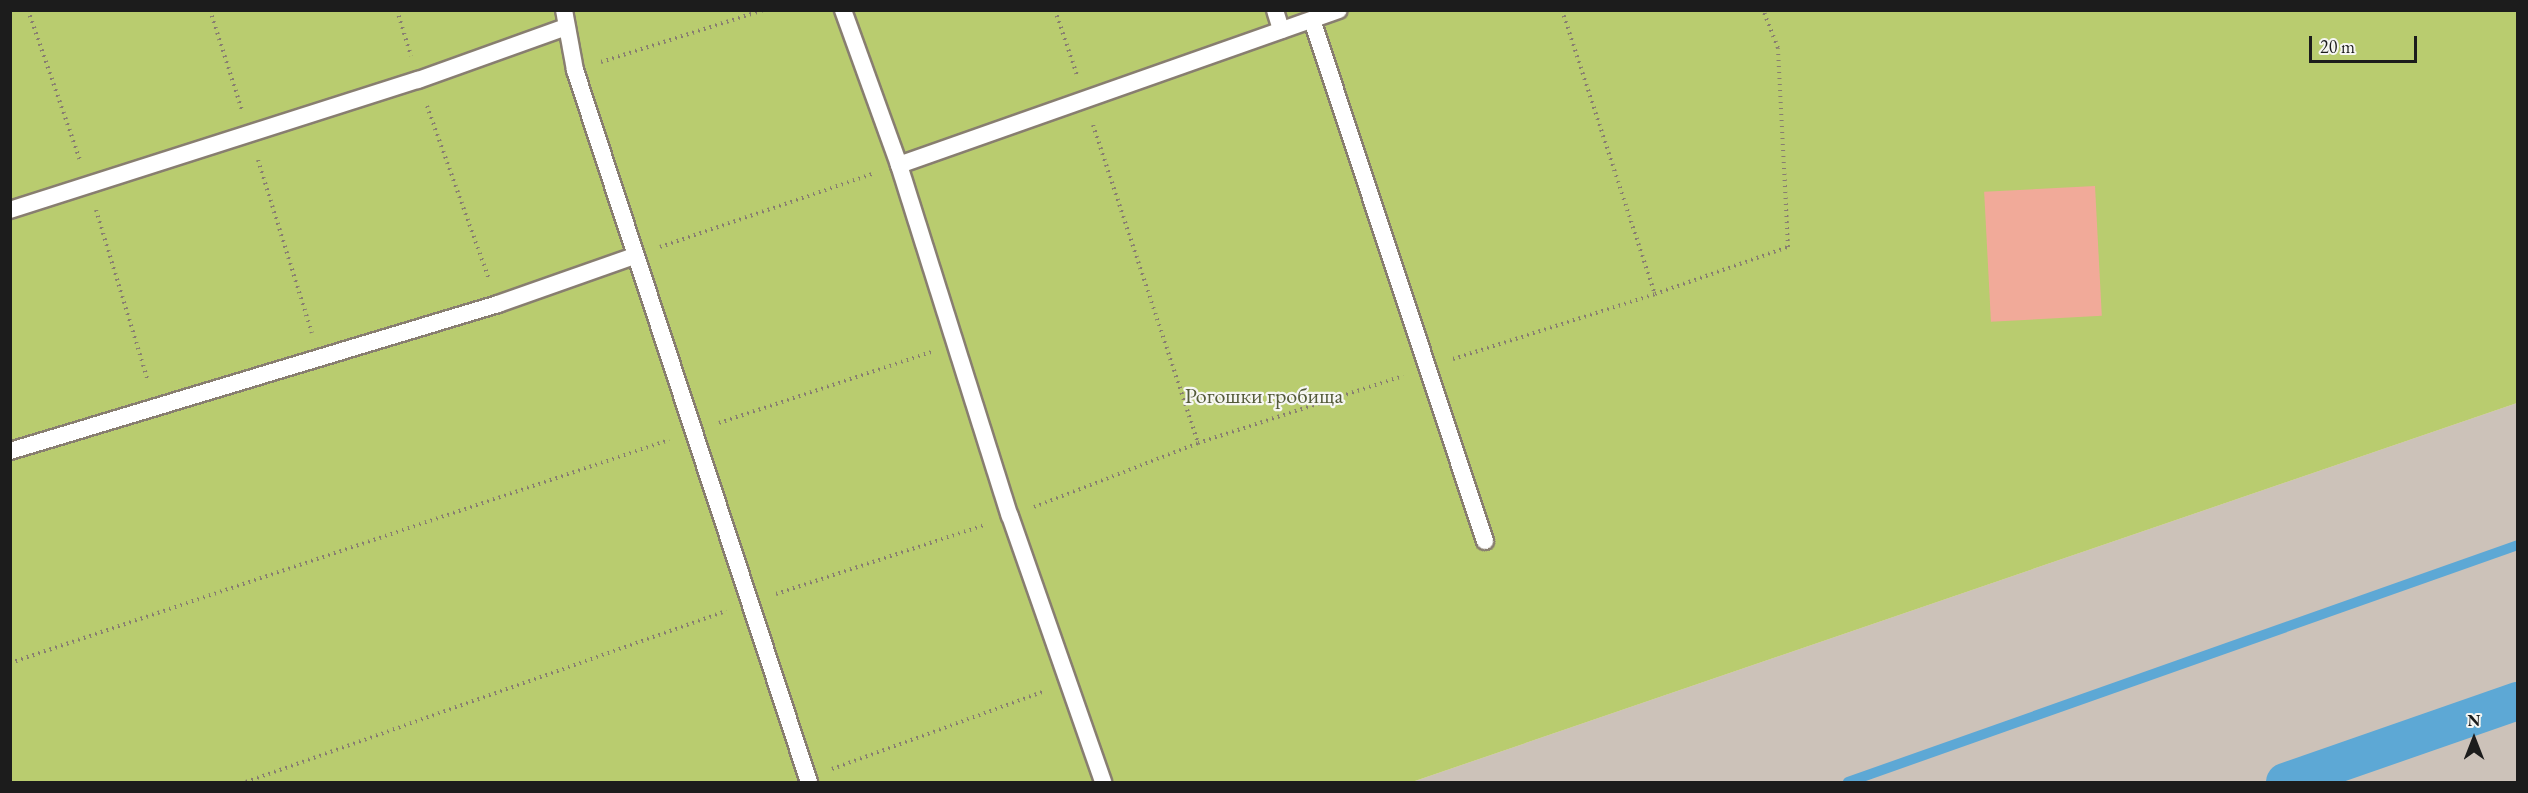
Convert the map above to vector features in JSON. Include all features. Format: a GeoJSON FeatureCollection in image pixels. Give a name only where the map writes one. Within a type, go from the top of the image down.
{"type":"FeatureCollection","features":[{"type":"Feature","properties":{"kind":"lane"},"geometry":{"type":"LineString","coordinates":[[843,10],[899,165],[1010,516],[1103,783]]}},
{"type":"Feature","properties":{"kind":"lane"},"geometry":{"type":"LineString","coordinates":[[1275,10],[1281,30]]}},
{"type":"Feature","properties":{"kind":"lane"},"geometry":{"type":"LineString","coordinates":[[899,165],[1333,11]]}},
{"type":"Feature","properties":{"kind":"lane"},"geometry":{"type":"LineString","coordinates":[[10,210],[418,80],[565,19],[575,70],[634,256],[808,780]]}},
{"type":"Feature","properties":{"kind":"lane"},"geometry":{"type":"LineString","coordinates":[[1312,20],[1485,541]]}},
{"type":"Feature","properties":{"kind":"lane"},"geometry":{"type":"LineString","coordinates":[[10,451],[498,304],[634,256]]}},
{"type":"Feature","properties":{"kind":"path"},"geometry":{"type":"LineString","coordinates":[[210,10],[320,358]]}},
{"type":"Feature","properties":{"kind":"path"},"geometry":{"type":"LineString","coordinates":[[397,10],[418,80],[498,304]]}},
{"type":"Feature","properties":{"kind":"path"},"geometry":{"type":"LineString","coordinates":[[575,70],[764,10]]}},
{"type":"Feature","properties":{"kind":"path"},"geometry":{"type":"LineString","coordinates":[[1055,10],[1198,443]]}},
{"type":"Feature","properties":{"kind":"path"},"geometry":{"type":"LineString","coordinates":[[1562,10],[1655,294]]}},
{"type":"Feature","properties":{"kind":"path"},"geometry":{"type":"LineString","coordinates":[[246,783],[749,603],[1010,516],[1198,443],[1655,294],[1788,247],[1778,48],[1763,10]]}},
{"type":"Feature","properties":{"kind":"path"},"geometry":{"type":"LineString","coordinates":[[634,256],[899,165]]}},
{"type":"Feature","properties":{"kind":"path"},"geometry":{"type":"LineString","coordinates":[[10,663],[956,343]]}},
{"type":"Feature","properties":{"kind":"path"},"geometry":{"type":"LineString","coordinates":[[808,780],[1068,683]]}},
{"type":"Feature","properties":{"kind":"shaded area"},"geometry":{"type":"Polygon","coordinates":[[[2517,403],[2517,782],[1412,782],[2517,403]]]}},
{"type":"Feature","properties":{"kind":"green space","name":"Рогошки гробища"},"geometry":{"type":"Polygon","coordinates":[[[10,11],[2517,11],[2517,403],[1412,782],[11,782],[10,11]]]}},
{"type":"Feature","properties":{"kind":"building"},"geometry":{"type":"Polygon","coordinates":[[[2095,186],[2102,316],[1991,322],[1984,192],[2095,186]]]}},
{"type":"Feature","properties":{"kind":"waterway"},"geometry":{"type":"LineString","coordinates":[[1848,782],[2518,545]]}},
{"type":"Feature","properties":{"kind":"waterway"},"geometry":{"type":"LineString","coordinates":[[2285,782],[2518,701]]}}]}
